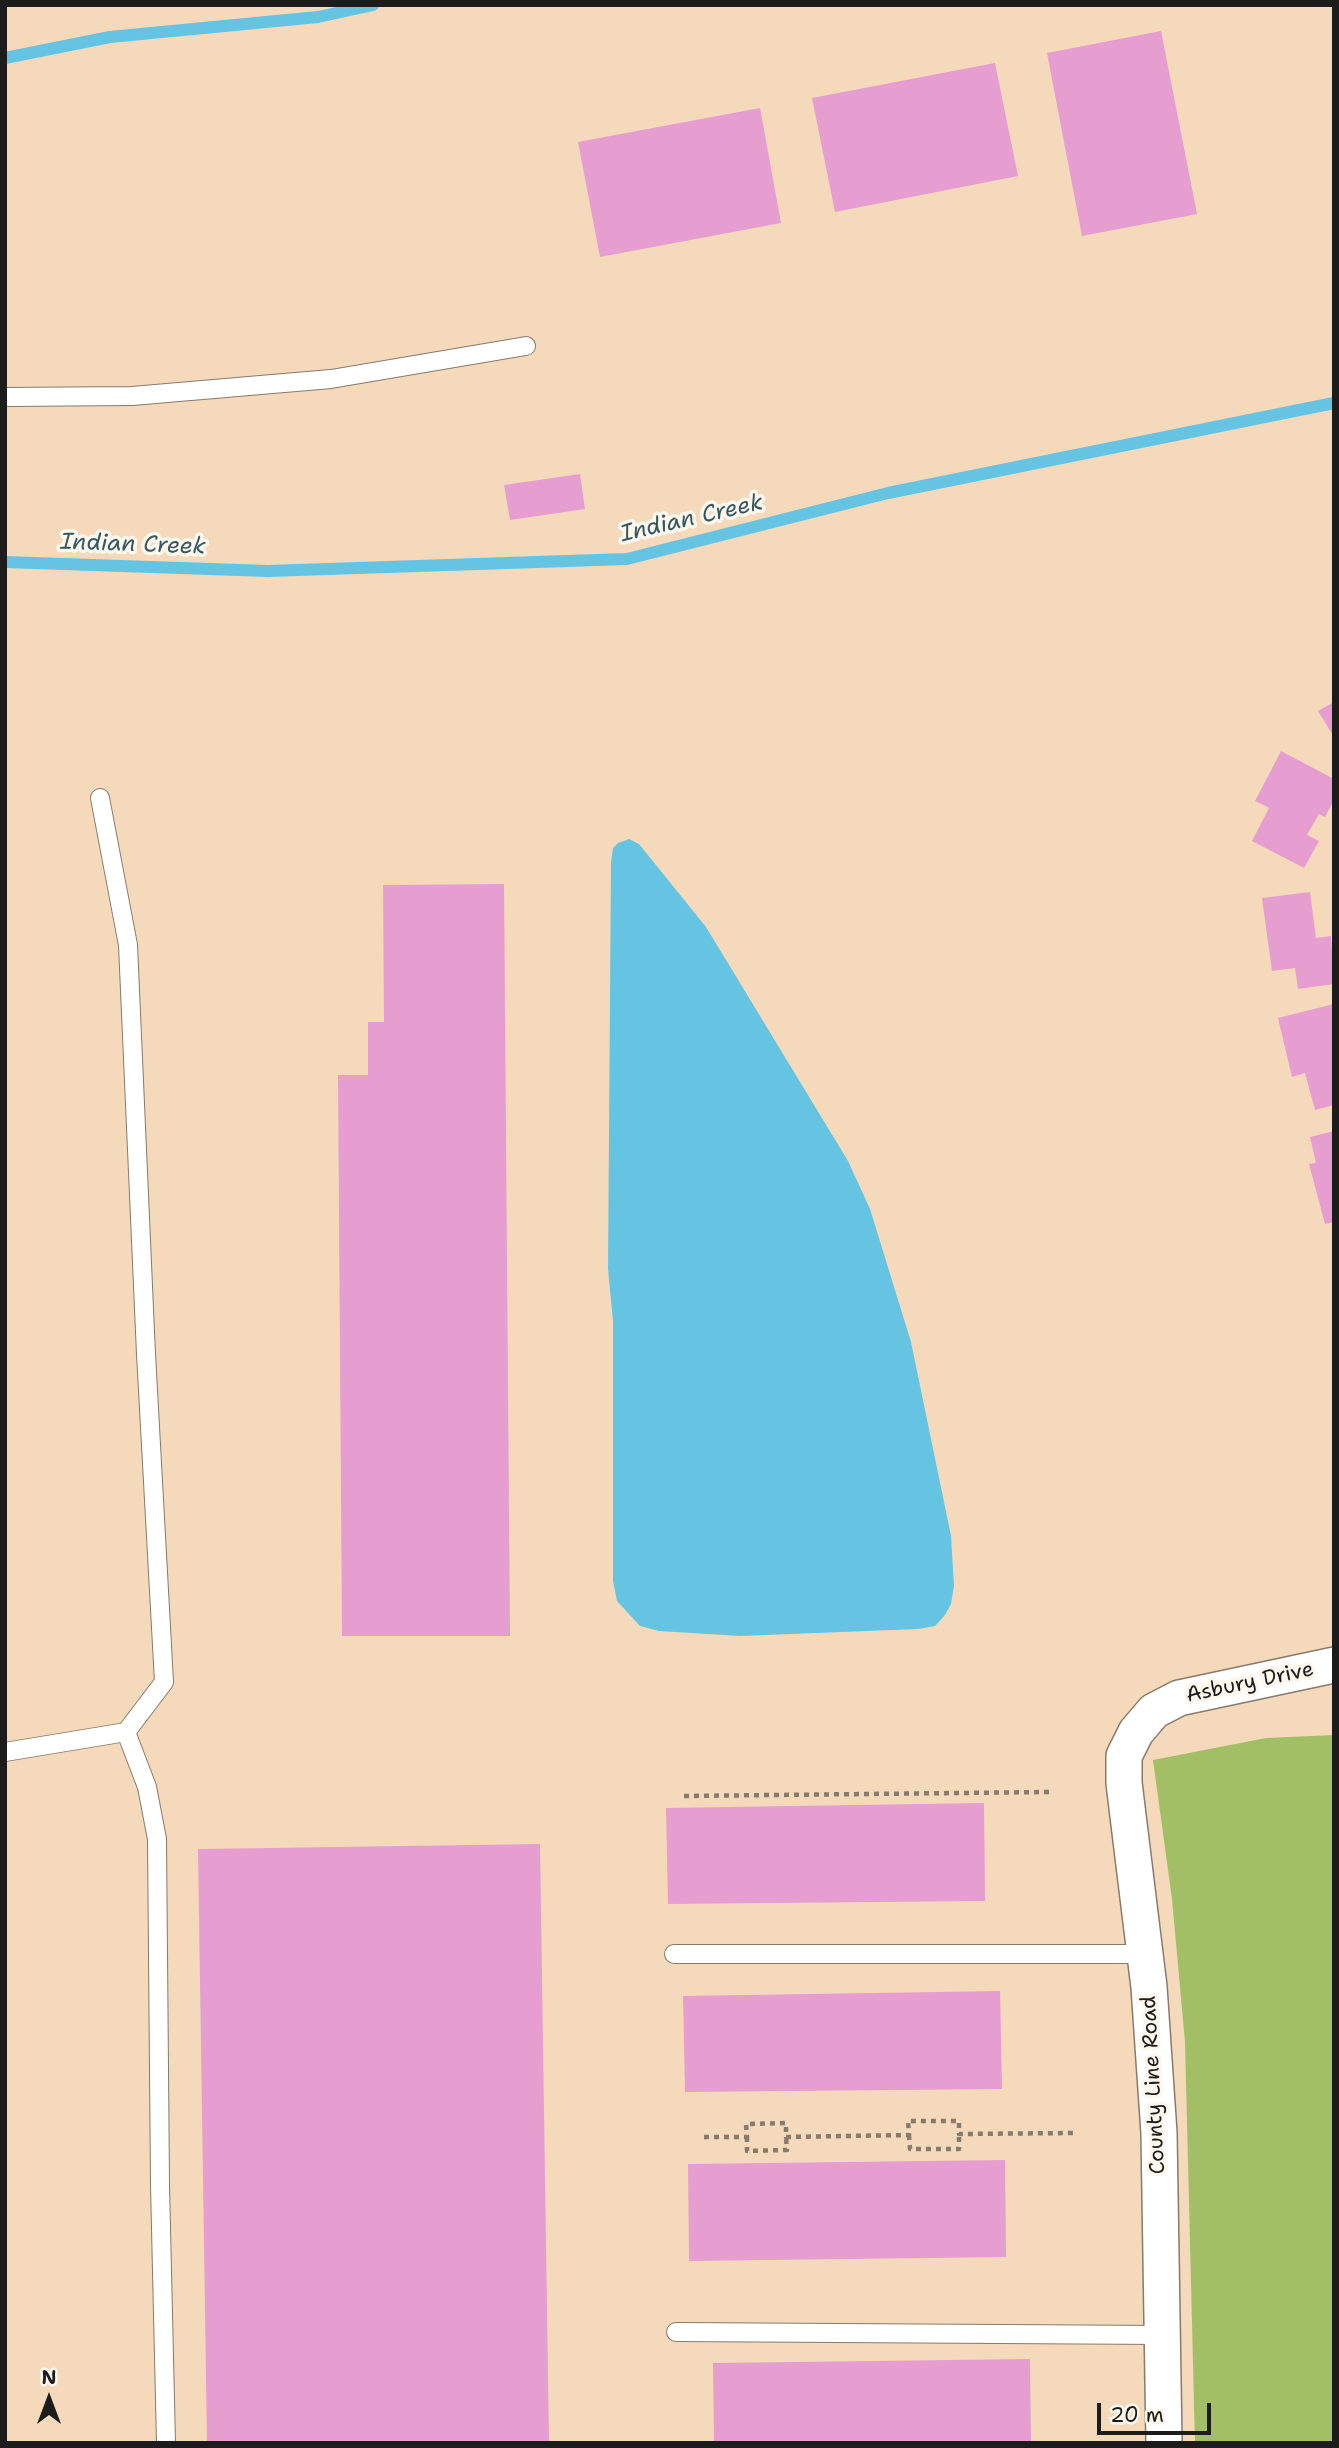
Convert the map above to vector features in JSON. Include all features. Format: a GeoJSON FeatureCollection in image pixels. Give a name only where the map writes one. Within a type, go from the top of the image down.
{"type":"FeatureCollection","features":[{"type":"Feature","properties":{"kind":"street","name":"Asbury Drive"},"geometry":{"type":"LineString","coordinates":[[1136,1732],[1154,1711],[1179,1698],[1334,1665]]}},
{"type":"Feature","properties":{"kind":"street","name":"County Line Road"},"geometry":{"type":"LineString","coordinates":[[1136,1732],[1124,1756],[1124,1783],[1145,1954],[1159,2133],[1164,2443]]}},
{"type":"Feature","properties":{"kind":"lane"},"geometry":{"type":"LineString","coordinates":[[5,397],[132,396],[331,379],[526,346]]}},
{"type":"Feature","properties":{"kind":"lane"},"geometry":{"type":"LineString","coordinates":[[5,1752],[126,1732],[164,1682],[145,1340],[128,945],[100,798]]}},
{"type":"Feature","properties":{"kind":"lane"},"geometry":{"type":"LineString","coordinates":[[126,1732],[147,1787],[157,1839],[160,2199],[166,2443]]}},
{"type":"Feature","properties":{"kind":"lane"},"geometry":{"type":"LineString","coordinates":[[674,1954],[1145,1954]]}},
{"type":"Feature","properties":{"kind":"lane"},"geometry":{"type":"LineString","coordinates":[[676,2332],[1162,2334]]}},
{"type":"Feature","properties":{"kind":"path"},"geometry":{"type":"LineString","coordinates":[[684,1796],[1049,1792]]}},
{"type":"Feature","properties":{"kind":"path"},"geometry":{"type":"LineString","coordinates":[[908,2121],[958,2121],[959,2134],[958,2149],[910,2149],[908,2121]]}},
{"type":"Feature","properties":{"kind":"path"},"geometry":{"type":"LineString","coordinates":[[786,2123],[786,2137],[787,2150],[747,2151],[746,2124],[786,2123]]}},
{"type":"Feature","properties":{"kind":"path"},"geometry":{"type":"LineString","coordinates":[[959,2134],[1074,2133]]}},
{"type":"Feature","properties":{"kind":"path"},"geometry":{"type":"LineString","coordinates":[[786,2137],[909,2135]]}},
{"type":"Feature","properties":{"kind":"path"},"geometry":{"type":"LineString","coordinates":[[704,2137],[747,2137]]}},
{"type":"Feature","properties":{"kind":"green space"},"geometry":{"type":"Polygon","coordinates":[[[1334,1735],[1334,2443],[1195,2443],[1185,2042],[1172,1899],[1153,1760],[1266,1738],[1334,1735]]]}},
{"type":"Feature","properties":{"kind":"water"},"geometry":{"type":"Polygon","coordinates":[[[629,839],[639,844],[706,927],[848,1161],[870,1209],[911,1342],[951,1536],[954,1586],[951,1604],[935,1626],[918,1629],[740,1636],[659,1631],[640,1626],[617,1601],[613,1581],[613,1321],[608,1269],[611,862],[613,848],[629,839]]]}},
{"type":"Feature","properties":{"kind":"building"},"geometry":{"type":"Polygon","coordinates":[[[1161,31],[1197,214],[1082,236],[1047,53],[1161,31]]]}},
{"type":"Feature","properties":{"kind":"building"},"geometry":{"type":"Polygon","coordinates":[[[995,63],[1018,176],[835,212],[812,98],[995,63]]]}},
{"type":"Feature","properties":{"kind":"building"},"geometry":{"type":"Polygon","coordinates":[[[760,108],[781,223],[600,257],[578,142],[760,108]]]}},
{"type":"Feature","properties":{"kind":"building"},"geometry":{"type":"Polygon","coordinates":[[[580,474],[585,509],[510,520],[504,485],[580,474]]]}},
{"type":"Feature","properties":{"kind":"building"},"geometry":{"type":"Polygon","coordinates":[[[1334,702],[1334,737],[1318,711],[1334,702]]]}},
{"type":"Feature","properties":{"kind":"building"},"geometry":{"type":"Polygon","coordinates":[[[1281,751],[1334,779],[1334,800],[1325,817],[1319,814],[1307,835],[1319,841],[1304,868],[1252,841],[1269,808],[1255,801],[1281,751]]]}},
{"type":"Feature","properties":{"kind":"building"},"geometry":{"type":"Polygon","coordinates":[[[504,884],[510,1636],[342,1636],[338,1075],[368,1075],[368,1022],[384,1022],[383,885],[504,884]]]}},
{"type":"Feature","properties":{"kind":"building"},"geometry":{"type":"Polygon","coordinates":[[[1310,892],[1316,938],[1331,936],[1334,984],[1298,989],[1295,968],[1272,971],[1262,898],[1310,892]]]}},
{"type":"Feature","properties":{"kind":"building"},"geometry":{"type":"Polygon","coordinates":[[[1334,1004],[1334,1105],[1315,1110],[1305,1073],[1292,1077],[1278,1018],[1334,1004]]]}},
{"type":"Feature","properties":{"kind":"building"},"geometry":{"type":"Polygon","coordinates":[[[1334,1131],[1334,1222],[1325,1224],[1309,1164],[1316,1163],[1310,1137],[1334,1131]]]}},
{"type":"Feature","properties":{"kind":"building"},"geometry":{"type":"Polygon","coordinates":[[[984,1803],[985,1901],[668,1904],[666,1808],[984,1803]]]}},
{"type":"Feature","properties":{"kind":"building"},"geometry":{"type":"Polygon","coordinates":[[[540,1844],[549,2443],[207,2443],[198,1849],[540,1844]]]}},
{"type":"Feature","properties":{"kind":"building"},"geometry":{"type":"Polygon","coordinates":[[[1000,1991],[1002,2089],[685,2092],[683,1996],[1000,1991]]]}},
{"type":"Feature","properties":{"kind":"building"},"geometry":{"type":"Polygon","coordinates":[[[1005,2160],[1006,2257],[689,2261],[688,2164],[1005,2160]]]}},
{"type":"Feature","properties":{"kind":"building"},"geometry":{"type":"Polygon","coordinates":[[[1030,2359],[1031,2443],[714,2443],[713,2363],[1030,2359]]]}},
{"type":"Feature","properties":{"kind":"waterway"},"geometry":{"type":"LineString","coordinates":[[5,58],[110,37],[318,17],[373,5]]}},
{"type":"Feature","properties":{"kind":"waterway","name":"Indian Creek"},"geometry":{"type":"LineString","coordinates":[[5,562],[268,571],[627,559],[888,493],[1334,403]]}}]}
